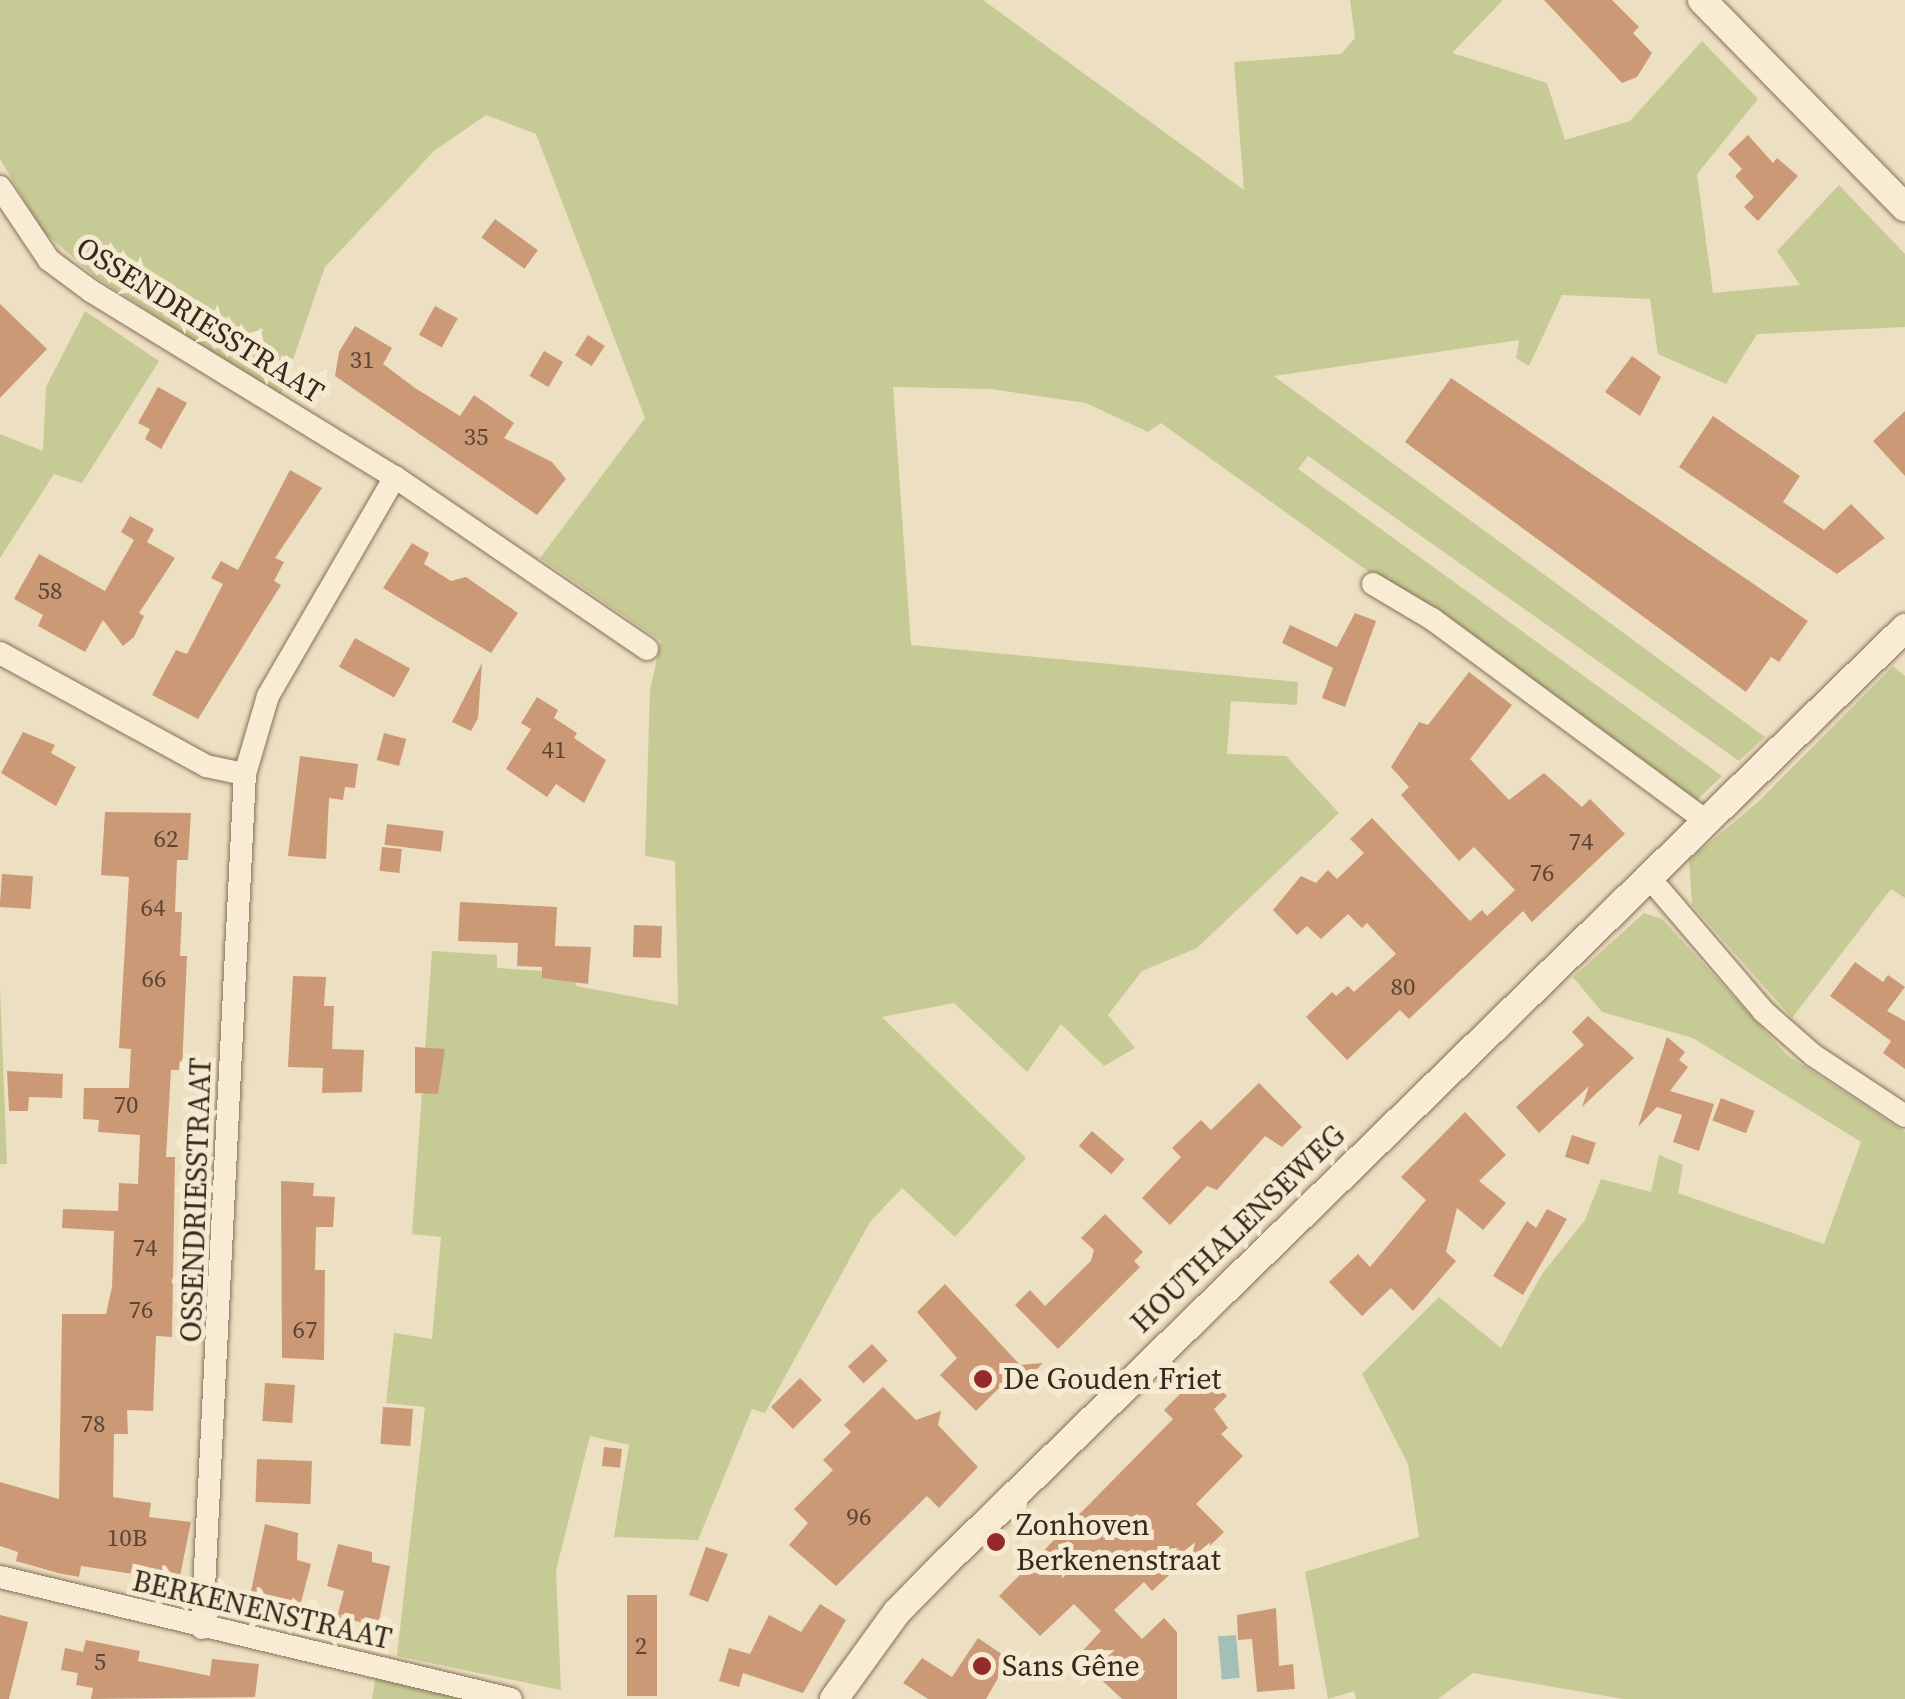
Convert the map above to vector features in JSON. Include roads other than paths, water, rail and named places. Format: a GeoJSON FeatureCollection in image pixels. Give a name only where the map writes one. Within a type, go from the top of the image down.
{"type":"FeatureCollection","features":[{"type":"Feature","properties":{"kind":"street"},"geometry":{"type":"LineString","coordinates":[[1702,0],[1905,207]]}},
{"type":"Feature","properties":{"kind":"street","name":"OSSENDRIESSTRAAT"},"geometry":{"type":"LineString","coordinates":[[0,187],[49,260],[91,291],[394,477],[647,649]]}},
{"type":"Feature","properties":{"kind":"street","name":"OSSENDRIESSTRAAT"},"geometry":{"type":"LineString","coordinates":[[202,1628],[213,1514],[245,774],[268,696],[394,477]]}},
{"type":"Feature","properties":{"kind":"street"},"geometry":{"type":"LineString","coordinates":[[1373,584],[1432,619],[1705,820]]}},
{"type":"Feature","properties":{"kind":"street","name":"HOUTHALENSEWEG"},"geometry":{"type":"LineString","coordinates":[[834,1699],[897,1612],[948,1560],[1647,875],[1905,628]]}},
{"type":"Feature","properties":{"kind":"street"},"geometry":{"type":"LineString","coordinates":[[0,653],[206,766],[245,774]]}},
{"type":"Feature","properties":{"kind":"street"},"geometry":{"type":"LineString","coordinates":[[1647,875],[1763,1011],[1813,1056],[1905,1116]]}},
{"type":"Feature","properties":{"kind":"street","name":"BERKENENSTRAAT"},"geometry":{"type":"LineString","coordinates":[[0,1577],[510,1699]]}},
{"type":"Feature","properties":{"kind":"water"},"geometry":{"type":"Polygon","coordinates":[[[1236,1635],[1240,1678],[1222,1679],[1218,1637],[1236,1635]]]}},
{"type":"Feature","properties":{"kind":"place","name":"De Gouden Friet"},"geometry":{"type":"Point","coordinates":[983,1379]}},
{"type":"Feature","properties":{"kind":"place","name":"Zonhoven Berkenenstraat"},"geometry":{"type":"Point","coordinates":[996,1542]}},
{"type":"Feature","properties":{"kind":"place","name":"Sans Gêne"},"geometry":{"type":"Point","coordinates":[982,1666]}}]}
